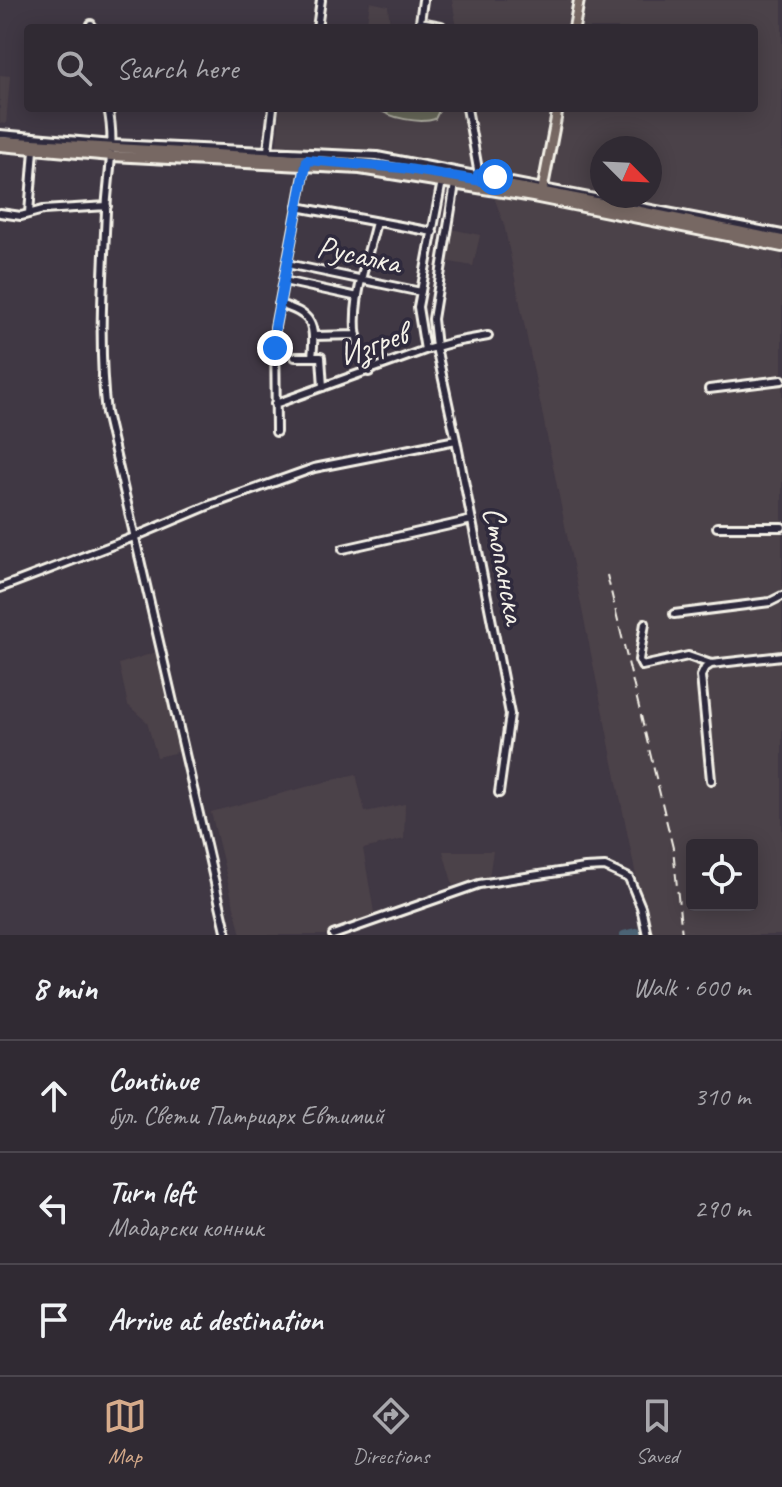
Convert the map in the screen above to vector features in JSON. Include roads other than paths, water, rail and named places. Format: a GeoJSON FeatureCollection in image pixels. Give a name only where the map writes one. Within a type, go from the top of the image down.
{"type":"FeatureCollection","features":[{"type":"Feature","properties":{"kind":"main road"},"geometry":{"type":"LineString","coordinates":[[575,24],[579,0]]}},
{"type":"Feature","properties":{"kind":"main road"},"geometry":{"type":"LineString","coordinates":[[551,201],[542,189],[557,112]]}},
{"type":"Feature","properties":{"kind":"main road"},"geometry":{"type":"LineString","coordinates":[[0,144],[268,154],[306,163],[375,164],[480,177],[782,240]]}},
{"type":"Feature","properties":{"kind":"main road"},"geometry":{"type":"LineString","coordinates":[[0,144],[34,150],[113,149],[360,169],[527,196],[782,247]]}},
{"type":"Feature","properties":{"kind":"main road"},"geometry":{"type":"LineString","coordinates":[[527,196],[542,189]]}},
{"type":"Feature","properties":{"kind":"street"},"geometry":{"type":"LineString","coordinates":[[318,24],[321,0]]}},
{"type":"Feature","properties":{"kind":"street"},"geometry":{"type":"LineString","coordinates":[[423,0],[420,22],[430,24]]}},
{"type":"Feature","properties":{"kind":"street"},"geometry":{"type":"LineString","coordinates":[[108,112],[113,149],[100,355],[110,436],[227,935]]}},
{"type":"Feature","properties":{"kind":"street"},"geometry":{"type":"LineString","coordinates":[[273,112],[268,154],[377,156],[480,177],[468,112]]}},
{"type":"Feature","properties":{"kind":"street"},"geometry":{"type":"LineString","coordinates":[[0,134],[113,149]]}},
{"type":"Feature","properties":{"kind":"street"},"geometry":{"type":"LineString","coordinates":[[29,213],[34,150]]}},
{"type":"Feature","properties":{"kind":"street"},"geometry":{"type":"LineString","coordinates":[[276,432],[275,327],[306,163]]}},
{"type":"Feature","properties":{"kind":"street"},"geometry":{"type":"LineString","coordinates":[[425,350],[418,307],[442,181]]}},
{"type":"Feature","properties":{"kind":"street","name":"Стопанска"},"geometry":{"type":"LineString","coordinates":[[455,184],[433,319],[436,347],[510,714],[499,793]]}},
{"type":"Feature","properties":{"kind":"street"},"geometry":{"type":"LineString","coordinates":[[542,189],[782,234]]}},
{"type":"Feature","properties":{"kind":"street"},"geometry":{"type":"LineString","coordinates":[[0,213],[21,216],[107,206]]}},
{"type":"Feature","properties":{"kind":"street"},"geometry":{"type":"LineString","coordinates":[[297,207],[433,232]]}},
{"type":"Feature","properties":{"kind":"street"},"geometry":{"type":"LineString","coordinates":[[369,372],[357,335],[358,297],[376,222]]}},
{"type":"Feature","properties":{"kind":"street","name":"Русалка"},"geometry":{"type":"LineString","coordinates":[[287,264],[421,292]]}},
{"type":"Feature","properties":{"kind":"street"},"geometry":{"type":"LineString","coordinates":[[284,281],[358,297]]}},
{"type":"Feature","properties":{"kind":"street"},"geometry":{"type":"LineString","coordinates":[[279,304],[307,316],[313,336],[312,357]]}},
{"type":"Feature","properties":{"kind":"street"},"geometry":{"type":"LineString","coordinates":[[313,336],[357,335]]}},
{"type":"Feature","properties":{"kind":"street","name":"Изгрев"},"geometry":{"type":"LineString","coordinates":[[275,404],[425,350],[488,336]]}},
{"type":"Feature","properties":{"kind":"street"},"geometry":{"type":"LineString","coordinates":[[295,357],[321,357],[323,387]]}},
{"type":"Feature","properties":{"kind":"street"},"geometry":{"type":"LineString","coordinates":[[709,389],[782,380]]}},
{"type":"Feature","properties":{"kind":"street"},"geometry":{"type":"LineString","coordinates":[[0,588],[210,505],[314,468],[456,440]]}},
{"type":"Feature","properties":{"kind":"street"},"geometry":{"type":"LineString","coordinates":[[343,549],[472,520]]}},
{"type":"Feature","properties":{"kind":"street"},"geometry":{"type":"LineString","coordinates":[[717,527],[782,527]]}},
{"type":"Feature","properties":{"kind":"street"},"geometry":{"type":"LineString","coordinates":[[674,614],[770,602],[782,596]]}},
{"type":"Feature","properties":{"kind":"street"},"geometry":{"type":"LineString","coordinates":[[645,623],[640,665],[692,656],[711,664]]}},
{"type":"Feature","properties":{"kind":"street"},"geometry":{"type":"LineString","coordinates":[[711,780],[701,676],[705,668],[711,664],[782,656]]}},
{"type":"Feature","properties":{"kind":"street"},"geometry":{"type":"LineString","coordinates":[[333,935],[479,884],[605,867],[629,878],[641,907],[647,935]]}},
{"type":"Feature","properties":{"kind":"waterway"},"geometry":{"type":"LineString","coordinates":[[624,935],[636,932],[637,935]]}},
{"type":"Feature","properties":{"kind":"railway"},"geometry":{"type":"LineString","coordinates":[[607,575],[673,848],[682,935]]}}]}
